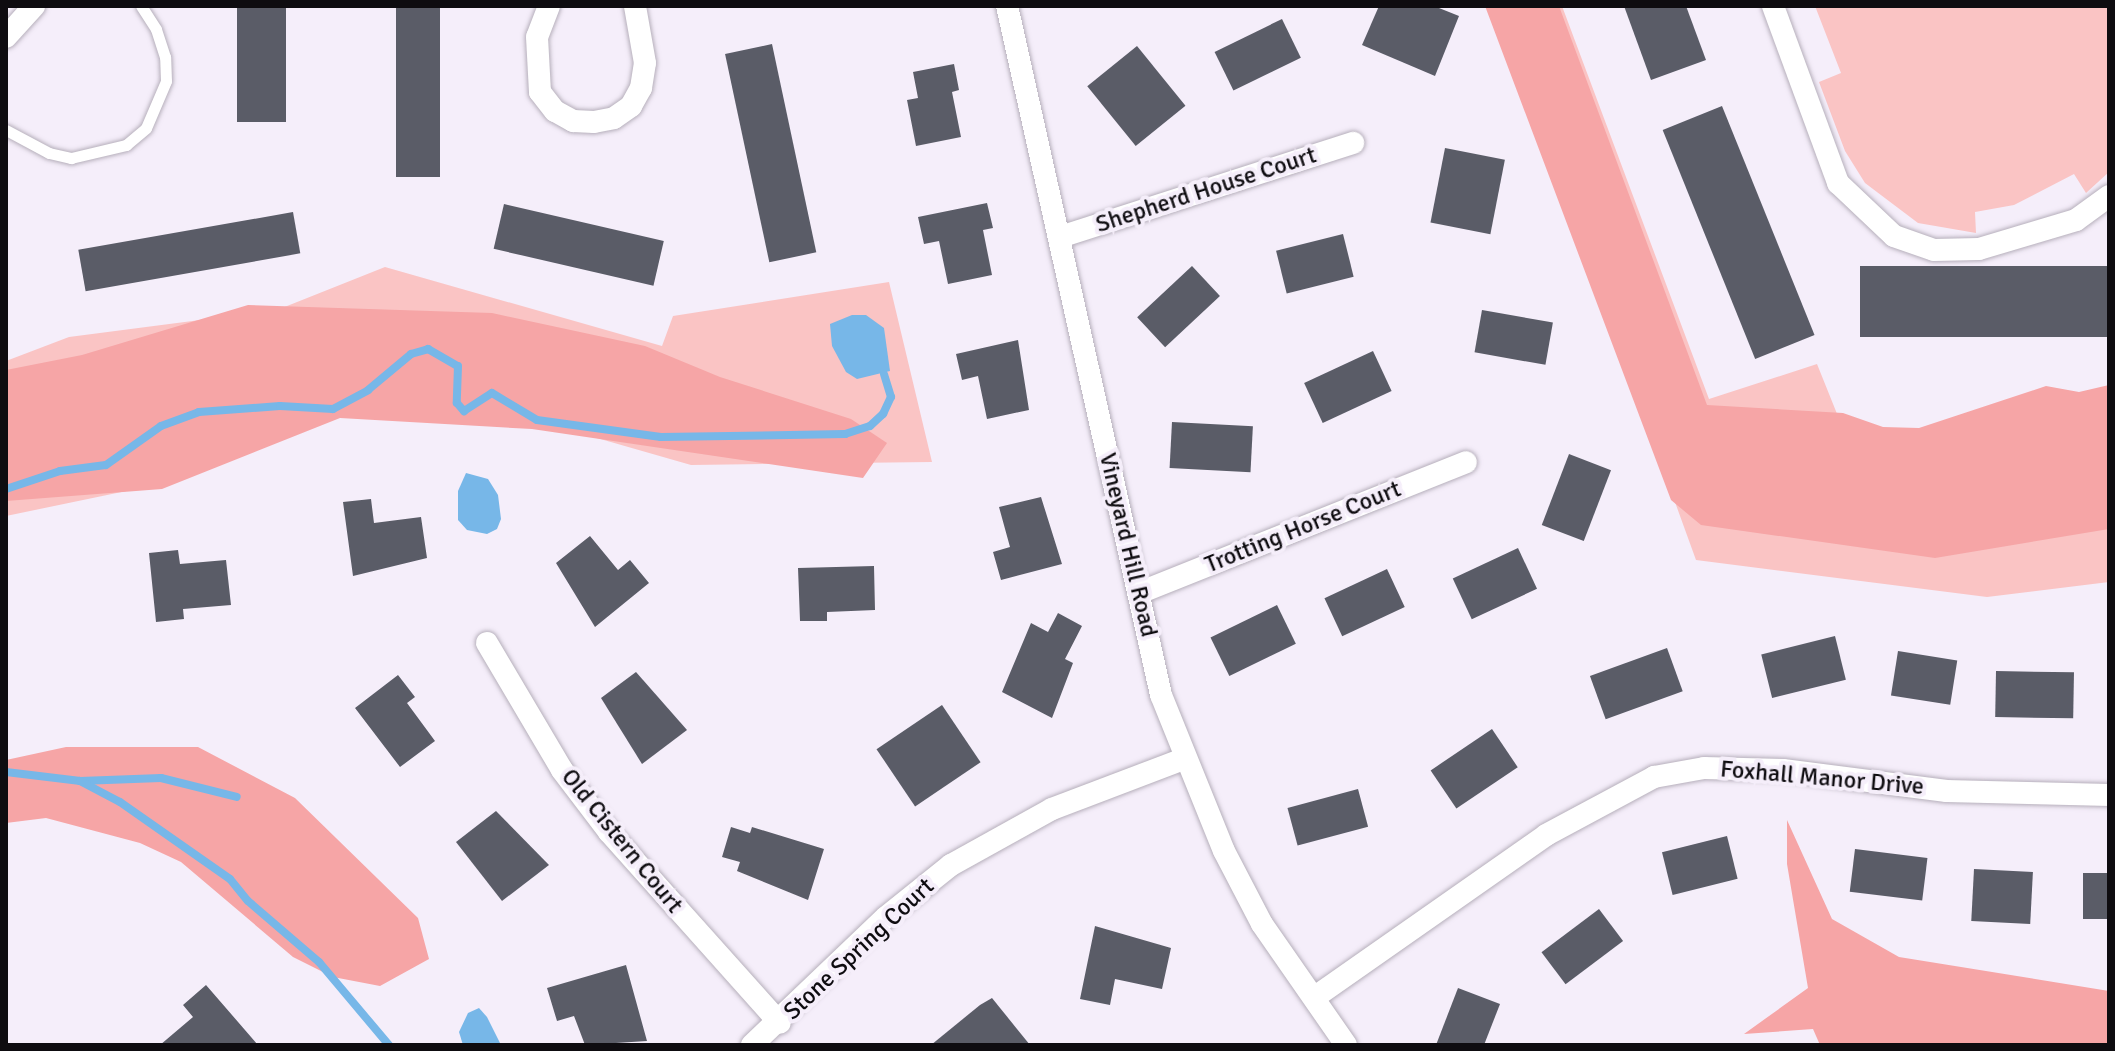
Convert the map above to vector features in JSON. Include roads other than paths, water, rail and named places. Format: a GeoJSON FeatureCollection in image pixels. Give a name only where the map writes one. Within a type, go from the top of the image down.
{"type":"FeatureCollection","features":[{"type":"Feature","properties":{"kind":"street"},"geometry":{"type":"LineString","coordinates":[[6,37],[34,6]]}},
{"type":"Feature","properties":{"kind":"street"},"geometry":{"type":"LineString","coordinates":[[549,6],[537,37],[540,92],[555,111],[573,121],[594,122],[614,118],[631,106],[641,88],[645,63],[635,6]]}},
{"type":"Feature","properties":{"kind":"street","name":"Vineyard Hill Road"},"geometry":{"type":"LineString","coordinates":[[1007,6],[1161,695],[1224,851],[1262,924],[1346,1045]]}},
{"type":"Feature","properties":{"kind":"street"},"geometry":{"type":"LineString","coordinates":[[1773,6],[1838,183],[1894,236],[1934,250],[1979,249],[2076,220],[2109,196]]}},
{"type":"Feature","properties":{"kind":"street","name":"Shepherd House Court"},"geometry":{"type":"LineString","coordinates":[[1060,237],[1353,143]]}},
{"type":"Feature","properties":{"kind":"street","name":"Trotting Horse Court"},"geometry":{"type":"LineString","coordinates":[[1139,593],[1466,462]]}},
{"type":"Feature","properties":{"kind":"street","name":"Old Cistern Court"},"geometry":{"type":"LineString","coordinates":[[487,643],[562,770],[609,832],[780,1023]]}},
{"type":"Feature","properties":{"kind":"street","name":"Stone Spring Court"},"geometry":{"type":"LineString","coordinates":[[752,1045],[780,1023],[886,917],[951,865],[1052,809],[1186,758]]}},
{"type":"Feature","properties":{"kind":"street","name":"Foxhall Manor Drive"},"geometry":{"type":"LineString","coordinates":[[1315,997],[1546,835],[1654,777],[1704,768],[1783,770],[1961,792],[2109,795]]}},
{"type":"Feature","properties":{"kind":"lane"},"geometry":{"type":"LineString","coordinates":[[6,130],[49,153],[71,158],[126,145],[146,128],[166,81],[165,57],[156,29],[141,6]]}},
{"type":"Feature","properties":{"kind":"water"},"geometry":{"type":"Polygon","coordinates":[[[852,315],[866,315],[884,328],[890,371],[857,379],[846,372],[832,346],[830,324],[852,315]]]}},
{"type":"Feature","properties":{"kind":"water"},"geometry":{"type":"Polygon","coordinates":[[[466,473],[488,479],[498,495],[501,519],[497,529],[487,534],[467,530],[458,520],[458,491],[466,473]]]}},
{"type":"Feature","properties":{"kind":"water"},"geometry":{"type":"Polygon","coordinates":[[[479,1008],[501,1045],[463,1045],[459,1032],[468,1013],[479,1008]]]}},
{"type":"Feature","properties":{"kind":"waterway"},"geometry":{"type":"LineString","coordinates":[[6,489],[60,471],[106,465],[161,426],[199,412],[280,406],[333,409],[368,390],[411,354],[428,349],[458,366],[457,403],[464,411],[492,393],[537,420],[661,437],[845,434],[870,426],[883,414],[891,397],[884,374]]}},
{"type":"Feature","properties":{"kind":"waterway"},"geometry":{"type":"LineString","coordinates":[[6,772],[80,781],[161,778],[237,797]]}},
{"type":"Feature","properties":{"kind":"waterway"},"geometry":{"type":"LineString","coordinates":[[80,781],[120,802],[230,879],[248,901],[319,962],[389,1045]]}}]}
